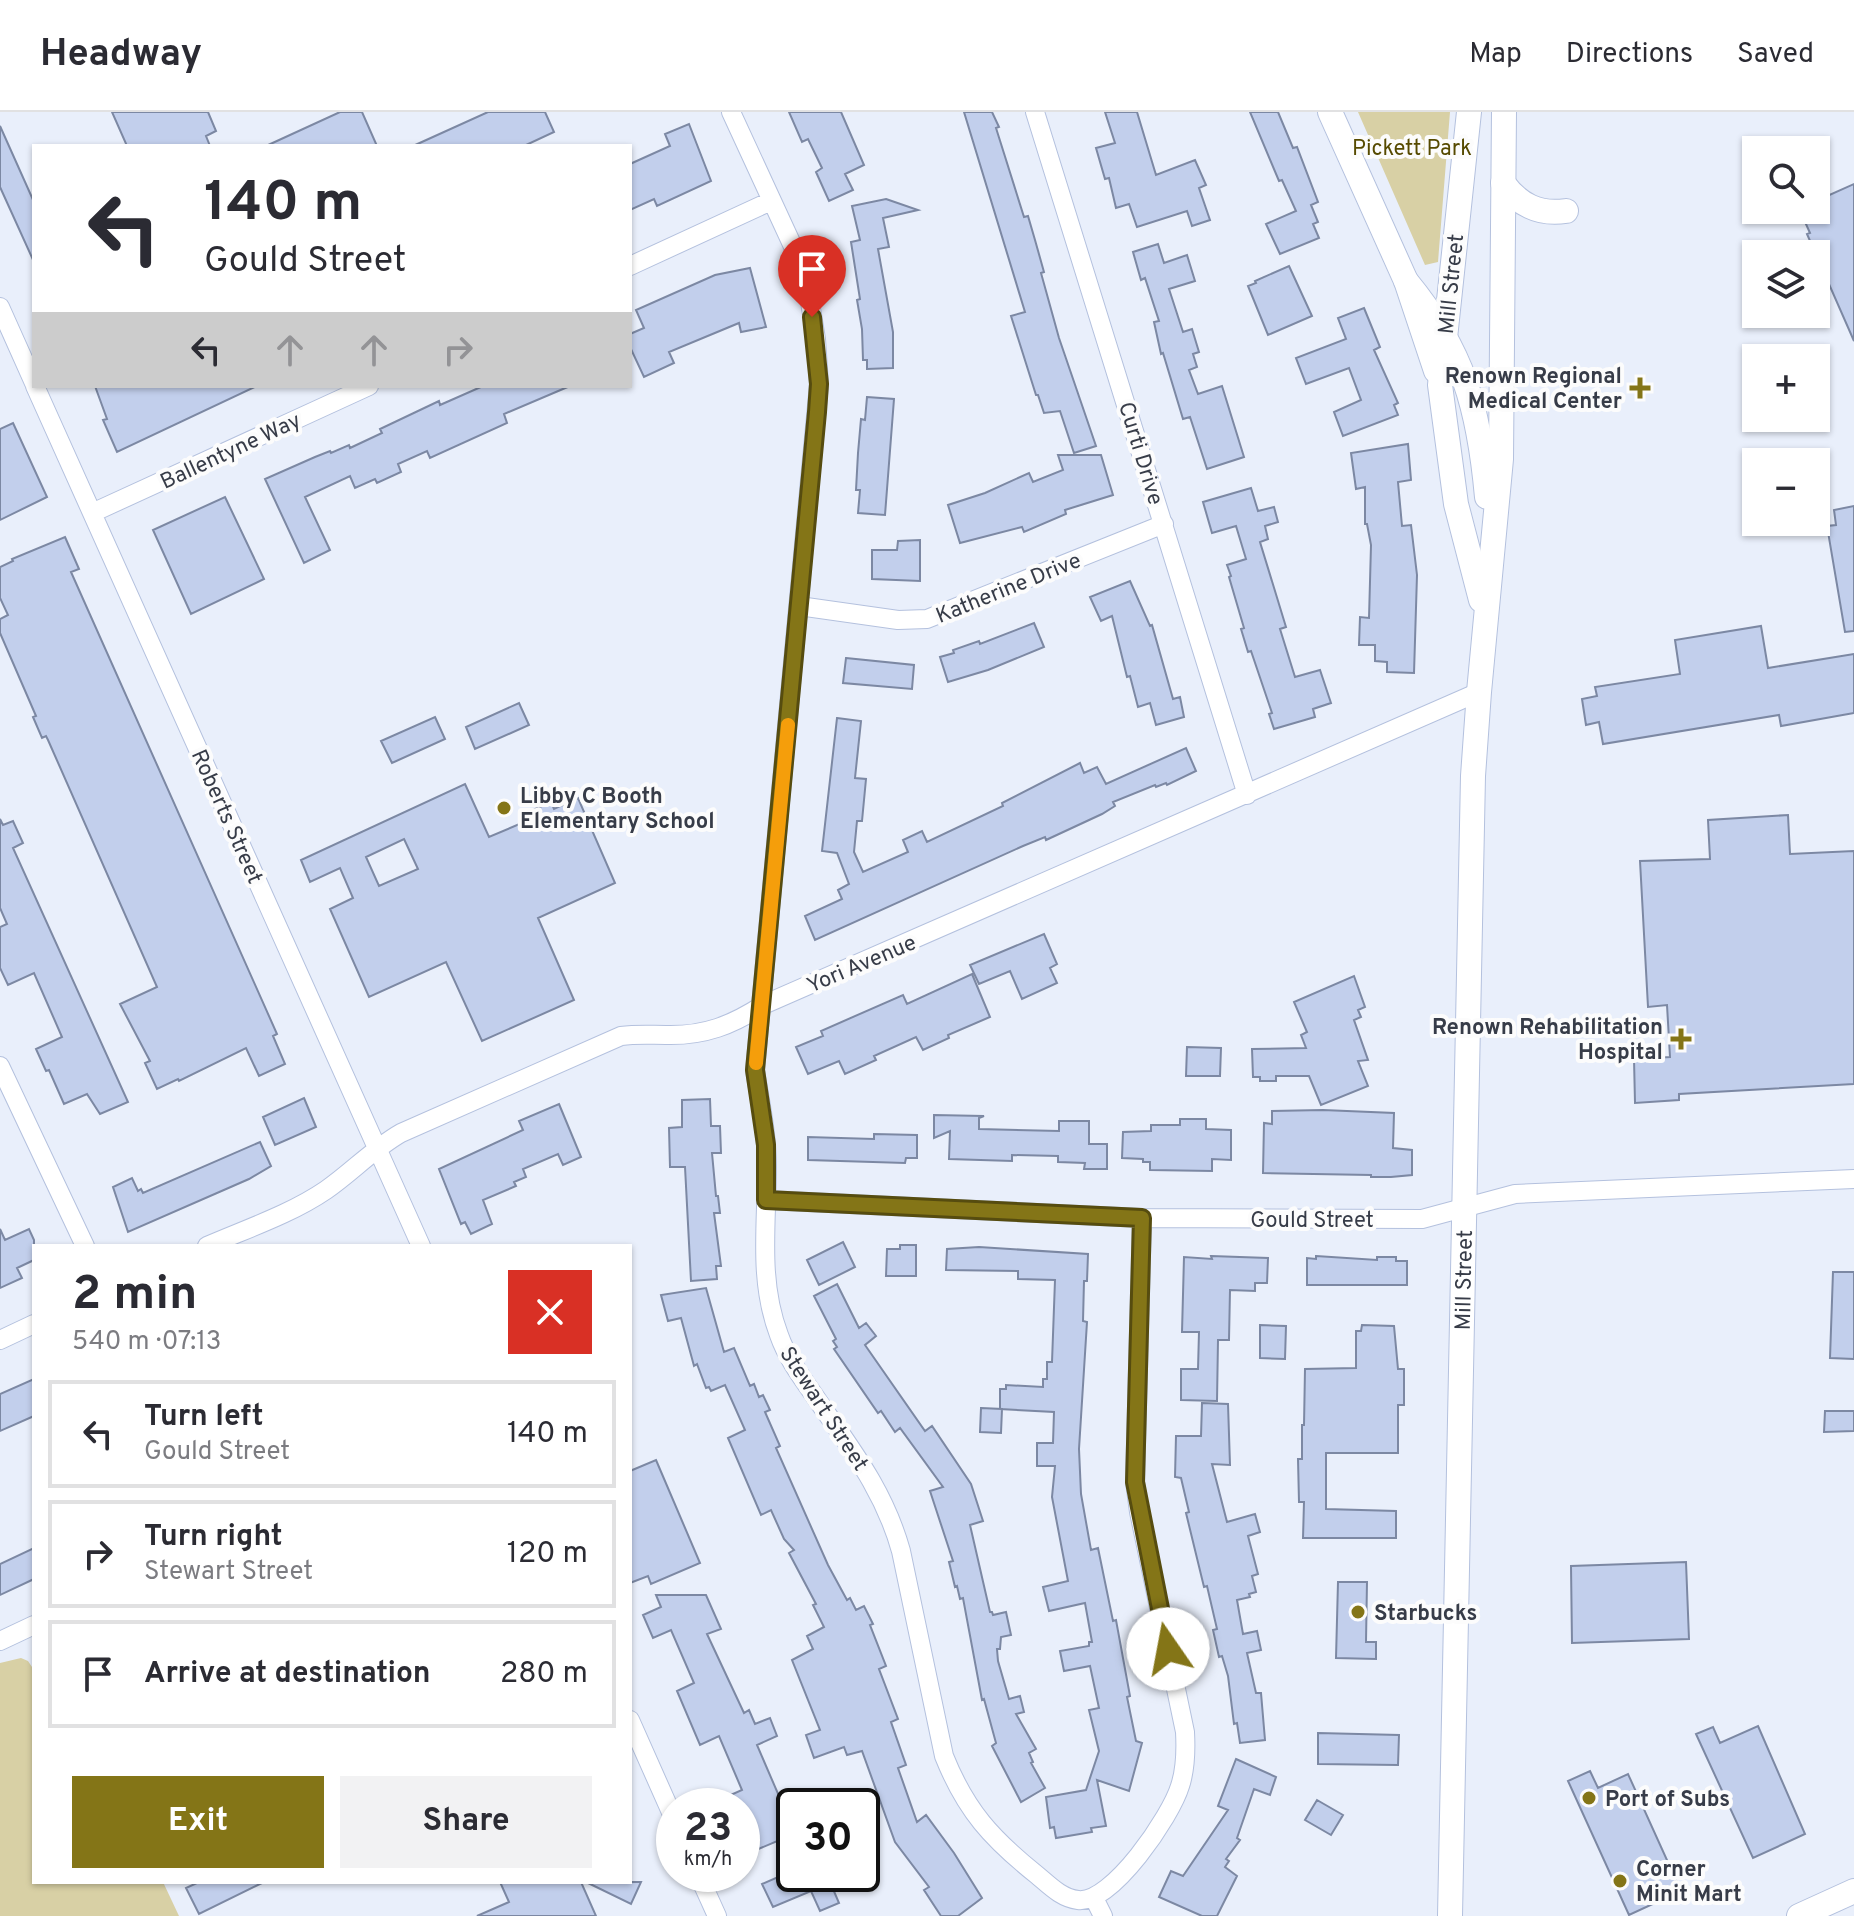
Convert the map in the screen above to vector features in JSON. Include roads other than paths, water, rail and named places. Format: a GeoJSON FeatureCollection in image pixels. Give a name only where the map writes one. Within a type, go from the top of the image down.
{"type":"FeatureCollection","features":[{"type":"Feature","properties":{"kind":"main road"},"geometry":{"type":"LineString","coordinates":[[1330,112],[1406,281],[1440,385]]}},
{"type":"Feature","properties":{"kind":"main road","name":"Mill Street"},"geometry":{"type":"LineString","coordinates":[[1469,112],[1440,385],[1456,504],[1478,583],[1484,645]]}},
{"type":"Feature","properties":{"kind":"main road","name":"Mill Street"},"geometry":{"type":"LineString","coordinates":[[1450,1916],[1473,792],[1501,459],[1504,112]]}},
{"type":"Feature","properties":{"kind":"main road"},"geometry":{"type":"LineString","coordinates":[[1503,183],[1528,207],[1547,212],[1566,211]]}},
{"type":"Feature","properties":{"kind":"main road"},"geometry":{"type":"LineString","coordinates":[[1406,281],[1444,334],[1475,407],[1492,560]]}},
{"type":"Feature","properties":{"kind":"main road"},"geometry":{"type":"LineString","coordinates":[[1799,1916],[1854,1891]]}},
{"type":"Feature","properties":{"kind":"street","name":"Stewart Street"},"geometry":{"type":"LineString","coordinates":[[731,112],[796,253],[809,296],[816,339],[817,412],[755,1070],[766,1145],[764,1275],[769,1308],[794,1365],[879,1490],[892,1519],[944,1756],[956,1787],[972,1813],[994,1839],[1063,1896],[1078,1900],[1094,1898]]}},
{"type":"Feature","properties":{"kind":"street","name":"Curti Drive"},"geometry":{"type":"LineString","coordinates":[[1035,112],[1247,795]]}},
{"type":"Feature","properties":{"kind":"street"},"geometry":{"type":"LineString","coordinates":[[632,265],[771,201]]}},
{"type":"Feature","properties":{"kind":"street","name":"Roberts Street"},"geometry":{"type":"LineString","coordinates":[[0,307],[32,378]]}},
{"type":"Feature","properties":{"kind":"street","name":"Roberts Street"},"geometry":{"type":"LineString","coordinates":[[36,388],[420,1244]]}},
{"type":"Feature","properties":{"kind":"street","name":"Ballentyne Way"},"geometry":{"type":"LineString","coordinates":[[92,513],[365,388]]}},
{"type":"Feature","properties":{"kind":"street","name":"Katherine Drive"},"geometry":{"type":"LineString","coordinates":[[799,606],[898,620],[927,619],[1164,524]]}},
{"type":"Feature","properties":{"kind":"street","name":"Yori Avenue"},"geometry":{"type":"LineString","coordinates":[[212,1244],[326,1190],[377,1147],[401,1133],[621,1036],[708,1032],[735,1023],[763,1005],[1479,692]]}},
{"type":"Feature","properties":{"kind":"street"},"geometry":{"type":"LineString","coordinates":[[0,1066],[84,1244]]}},
{"type":"Feature","properties":{"kind":"street","name":"Gould Street"},"geometry":{"type":"LineString","coordinates":[[766,1200],[1142,1218],[1422,1219],[1515,1194],[1854,1179]]}},
{"type":"Feature","properties":{"kind":"street"},"geometry":{"type":"LineString","coordinates":[[1103,1916],[1094,1898],[1107,1890],[1158,1830],[1171,1809],[1186,1759],[1185,1732],[1135,1482],[1142,1218]]}},
{"type":"Feature","properties":{"kind":"street"},"geometry":{"type":"LineString","coordinates":[[0,1340],[32,1325]]}},
{"type":"Feature","properties":{"kind":"street"},"geometry":{"type":"LineString","coordinates":[[0,1641],[32,1626]]}},
{"type":"Feature","properties":{"kind":"street"},"geometry":{"type":"LineString","coordinates":[[632,1724],[660,1788]]}},
{"type":"Feature","properties":{"kind":"street"},"geometry":{"type":"LineString","coordinates":[[705,1892],[714,1915]]}},
{"type":"Feature","properties":{"kind":"place","name":"Renown Regional Medical Center"},"geometry":{"type":"Point","coordinates":[1640,388]}},
{"type":"Feature","properties":{"kind":"place","name":"Libby C Booth Elementary School"},"geometry":{"type":"Point","coordinates":[504,808]}},
{"type":"Feature","properties":{"kind":"place","name":"Renown Rehabilitation Hospital"},"geometry":{"type":"Point","coordinates":[1681,1039]}},
{"type":"Feature","properties":{"kind":"place","name":"Starbucks"},"geometry":{"type":"Point","coordinates":[1358,1612]}},
{"type":"Feature","properties":{"kind":"place","name":"Port of Subs"},"geometry":{"type":"Point","coordinates":[1589,1798]}},
{"type":"Feature","properties":{"kind":"place","name":"Corner Minit Mart"},"geometry":{"type":"Point","coordinates":[1620,1881]}},
{"type":"Feature","properties":{"kind":"park label","name":"Pickett Park"},"geometry":{"type":"Point","coordinates":[1412,147]}}]}
